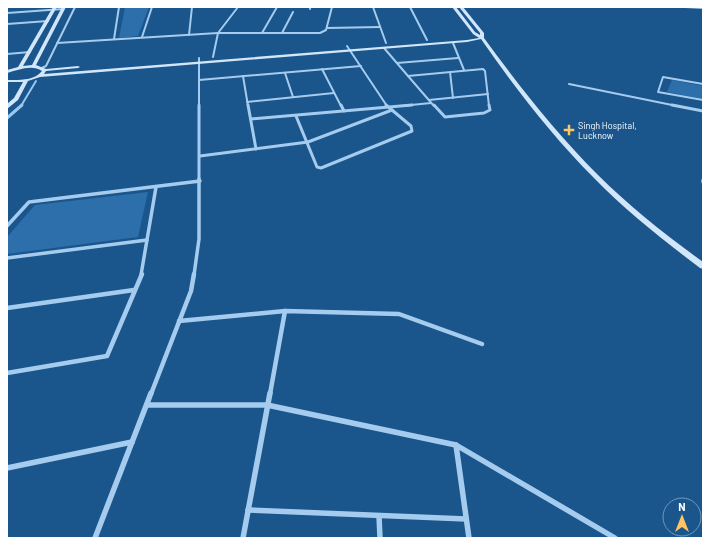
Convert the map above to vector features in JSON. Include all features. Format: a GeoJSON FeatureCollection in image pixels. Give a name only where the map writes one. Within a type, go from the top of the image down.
{"type":"FeatureCollection","features":[{"type":"Feature","properties":{"kind":"street"},"geometry":{"type":"LineString","coordinates":[[40,76],[44,72],[43,69],[46,66],[75,7]]}},
{"type":"Feature","properties":{"kind":"street"},"geometry":{"type":"LineString","coordinates":[[114,39],[119,7]]}},
{"type":"Feature","properties":{"kind":"street"},"geometry":{"type":"LineString","coordinates":[[142,37],[152,7]]}},
{"type":"Feature","properties":{"kind":"street"},"geometry":{"type":"LineString","coordinates":[[189,34],[192,7]]}},
{"type":"Feature","properties":{"kind":"street"},"geometry":{"type":"LineString","coordinates":[[213,57],[218,33],[238,7]]}},
{"type":"Feature","properties":{"kind":"street"},"geometry":{"type":"LineString","coordinates":[[262,33],[277,7]]}},
{"type":"Feature","properties":{"kind":"street"},"geometry":{"type":"LineString","coordinates":[[327,28],[332,7]]}},
{"type":"Feature","properties":{"kind":"street"},"geometry":{"type":"LineString","coordinates":[[373,7],[385,46],[397,63],[408,76],[430,101],[445,117],[484,113],[490,110],[485,71],[478,68],[408,76]]}},
{"type":"Feature","properties":{"kind":"street"},"geometry":{"type":"LineString","coordinates":[[410,7],[428,40]]}},
{"type":"Feature","properties":{"kind":"street"},"geometry":{"type":"LineString","coordinates":[[454,7],[474,33],[482,38],[509,76],[550,127],[596,177],[657,232],[703,266]]}},
{"type":"Feature","properties":{"kind":"street"},"geometry":{"type":"LineString","coordinates":[[461,7],[482,33],[482,38]]}},
{"type":"Feature","properties":{"kind":"street"},"geometry":{"type":"LineString","coordinates":[[685,7],[703,8]]}},
{"type":"Feature","properties":{"kind":"street"},"geometry":{"type":"LineString","coordinates":[[20,68],[55,8]]}},
{"type":"Feature","properties":{"kind":"street"},"geometry":{"type":"LineString","coordinates":[[7,13],[63,8],[32,67]]}},
{"type":"Feature","properties":{"kind":"street"},"geometry":{"type":"LineString","coordinates":[[282,33],[293,12]]}},
{"type":"Feature","properties":{"kind":"street"},"geometry":{"type":"LineString","coordinates":[[7,24],[48,21]]}},
{"type":"Feature","properties":{"kind":"street"},"geometry":{"type":"LineString","coordinates":[[57,43],[189,34],[320,33],[327,28],[380,27]]}},
{"type":"Feature","properties":{"kind":"street"},"geometry":{"type":"LineString","coordinates":[[114,64],[351,51],[428,40],[468,37],[482,38]]}},
{"type":"Feature","properties":{"kind":"street"},"geometry":{"type":"LineString","coordinates":[[8,82],[26,80],[40,76],[199,60],[213,57],[348,46],[452,43],[482,38]]}},
{"type":"Feature","properties":{"kind":"street"},"geometry":{"type":"LineString","coordinates":[[452,43],[464,70]]}},
{"type":"Feature","properties":{"kind":"street"},"geometry":{"type":"LineString","coordinates":[[296,116],[317,166],[321,168],[412,132],[411,126],[388,107],[348,46]]}},
{"type":"Feature","properties":{"kind":"street"},"geometry":{"type":"LineString","coordinates":[[7,54],[30,52]]}},
{"type":"Feature","properties":{"kind":"street"},"geometry":{"type":"LineString","coordinates":[[397,63],[458,58]]}},
{"type":"Feature","properties":{"kind":"street"},"geometry":{"type":"LineString","coordinates":[[95,538],[191,291],[199,239],[199,60]]}},
{"type":"Feature","properties":{"kind":"street"},"geometry":{"type":"LineString","coordinates":[[199,80],[361,66]]}},
{"type":"Feature","properties":{"kind":"street"},"geometry":{"type":"LineString","coordinates":[[7,72],[20,68],[32,67],[43,69],[83,67]]}},
{"type":"Feature","properties":{"kind":"street"},"geometry":{"type":"LineString","coordinates":[[322,69],[344,111]]}},
{"type":"Feature","properties":{"kind":"street"},"geometry":{"type":"LineString","coordinates":[[284,72],[293,97]]}},
{"type":"Feature","properties":{"kind":"street"},"geometry":{"type":"LineString","coordinates":[[450,72],[453,98]]}},
{"type":"Feature","properties":{"kind":"street"},"geometry":{"type":"LineString","coordinates":[[243,76],[256,149]]}},
{"type":"Feature","properties":{"kind":"street"},"geometry":{"type":"LineString","coordinates":[[655,102],[663,77],[703,84]]}},
{"type":"Feature","properties":{"kind":"street"},"geometry":{"type":"LineString","coordinates":[[7,107],[16,99],[26,80]]}},
{"type":"Feature","properties":{"kind":"street"},"geometry":{"type":"LineString","coordinates":[[569,84],[703,111]]}},
{"type":"Feature","properties":{"kind":"street"},"geometry":{"type":"LineString","coordinates":[[658,92],[703,100]]}},
{"type":"Feature","properties":{"kind":"street"},"geometry":{"type":"LineString","coordinates":[[248,102],[334,93]]}},
{"type":"Feature","properties":{"kind":"street"},"geometry":{"type":"LineString","coordinates":[[251,119],[388,107],[488,94]]}},
{"type":"Feature","properties":{"kind":"street"},"geometry":{"type":"LineString","coordinates":[[200,156],[308,142],[392,110]]}},
{"type":"Feature","properties":{"kind":"street"},"geometry":{"type":"LineString","coordinates":[[7,226],[29,202],[200,181]]}},
{"type":"Feature","properties":{"kind":"street"},"geometry":{"type":"LineString","coordinates":[[7,373],[107,356],[142,270],[156,187]]}},
{"type":"Feature","properties":{"kind":"street"},"geometry":{"type":"LineString","coordinates":[[7,258],[147,240]]}},
{"type":"Feature","properties":{"kind":"street"},"geometry":{"type":"LineString","coordinates":[[7,308],[134,290]]}},
{"type":"Feature","properties":{"kind":"street"},"geometry":{"type":"LineString","coordinates":[[179,321],[285,311],[399,314],[482,344]]}},
{"type":"Feature","properties":{"kind":"street"},"geometry":{"type":"LineString","coordinates":[[243,538],[285,311]]}},
{"type":"Feature","properties":{"kind":"street"},"geometry":{"type":"LineString","coordinates":[[147,405],[267,405],[456,445],[615,538]]}},
{"type":"Feature","properties":{"kind":"street"},"geometry":{"type":"LineString","coordinates":[[7,468],[132,442]]}},
{"type":"Feature","properties":{"kind":"street"},"geometry":{"type":"LineString","coordinates":[[456,445],[469,538]]}},
{"type":"Feature","properties":{"kind":"street"},"geometry":{"type":"LineString","coordinates":[[248,510],[466,519]]}},
{"type":"Feature","properties":{"kind":"street"},"geometry":{"type":"LineString","coordinates":[[380,516],[380,538]]}},
{"type":"Feature","properties":{"kind":"shaded area"},"geometry":{"type":"Polygon","coordinates":[[[125,7],[149,7],[138,36],[119,38],[125,7]]]}},
{"type":"Feature","properties":{"kind":"shaded area"},"geometry":{"type":"Polygon","coordinates":[[[672,80],[703,86],[703,99],[667,92],[672,80]]]}},
{"type":"Feature","properties":{"kind":"shaded area"},"geometry":{"type":"Polygon","coordinates":[[[148,192],[138,237],[7,254],[7,237],[35,205],[148,192]]]}},
{"type":"Feature","properties":{"kind":"waterway"},"geometry":{"type":"LineString","coordinates":[[21,106],[36,81]]}},
{"type":"Feature","properties":{"kind":"waterway"},"geometry":{"type":"LineString","coordinates":[[7,118],[21,106]]}},
{"type":"Feature","properties":{"kind":"place","name":"Singh Hospital, Lucknow"},"geometry":{"type":"Point","coordinates":[569,130]}}]}
